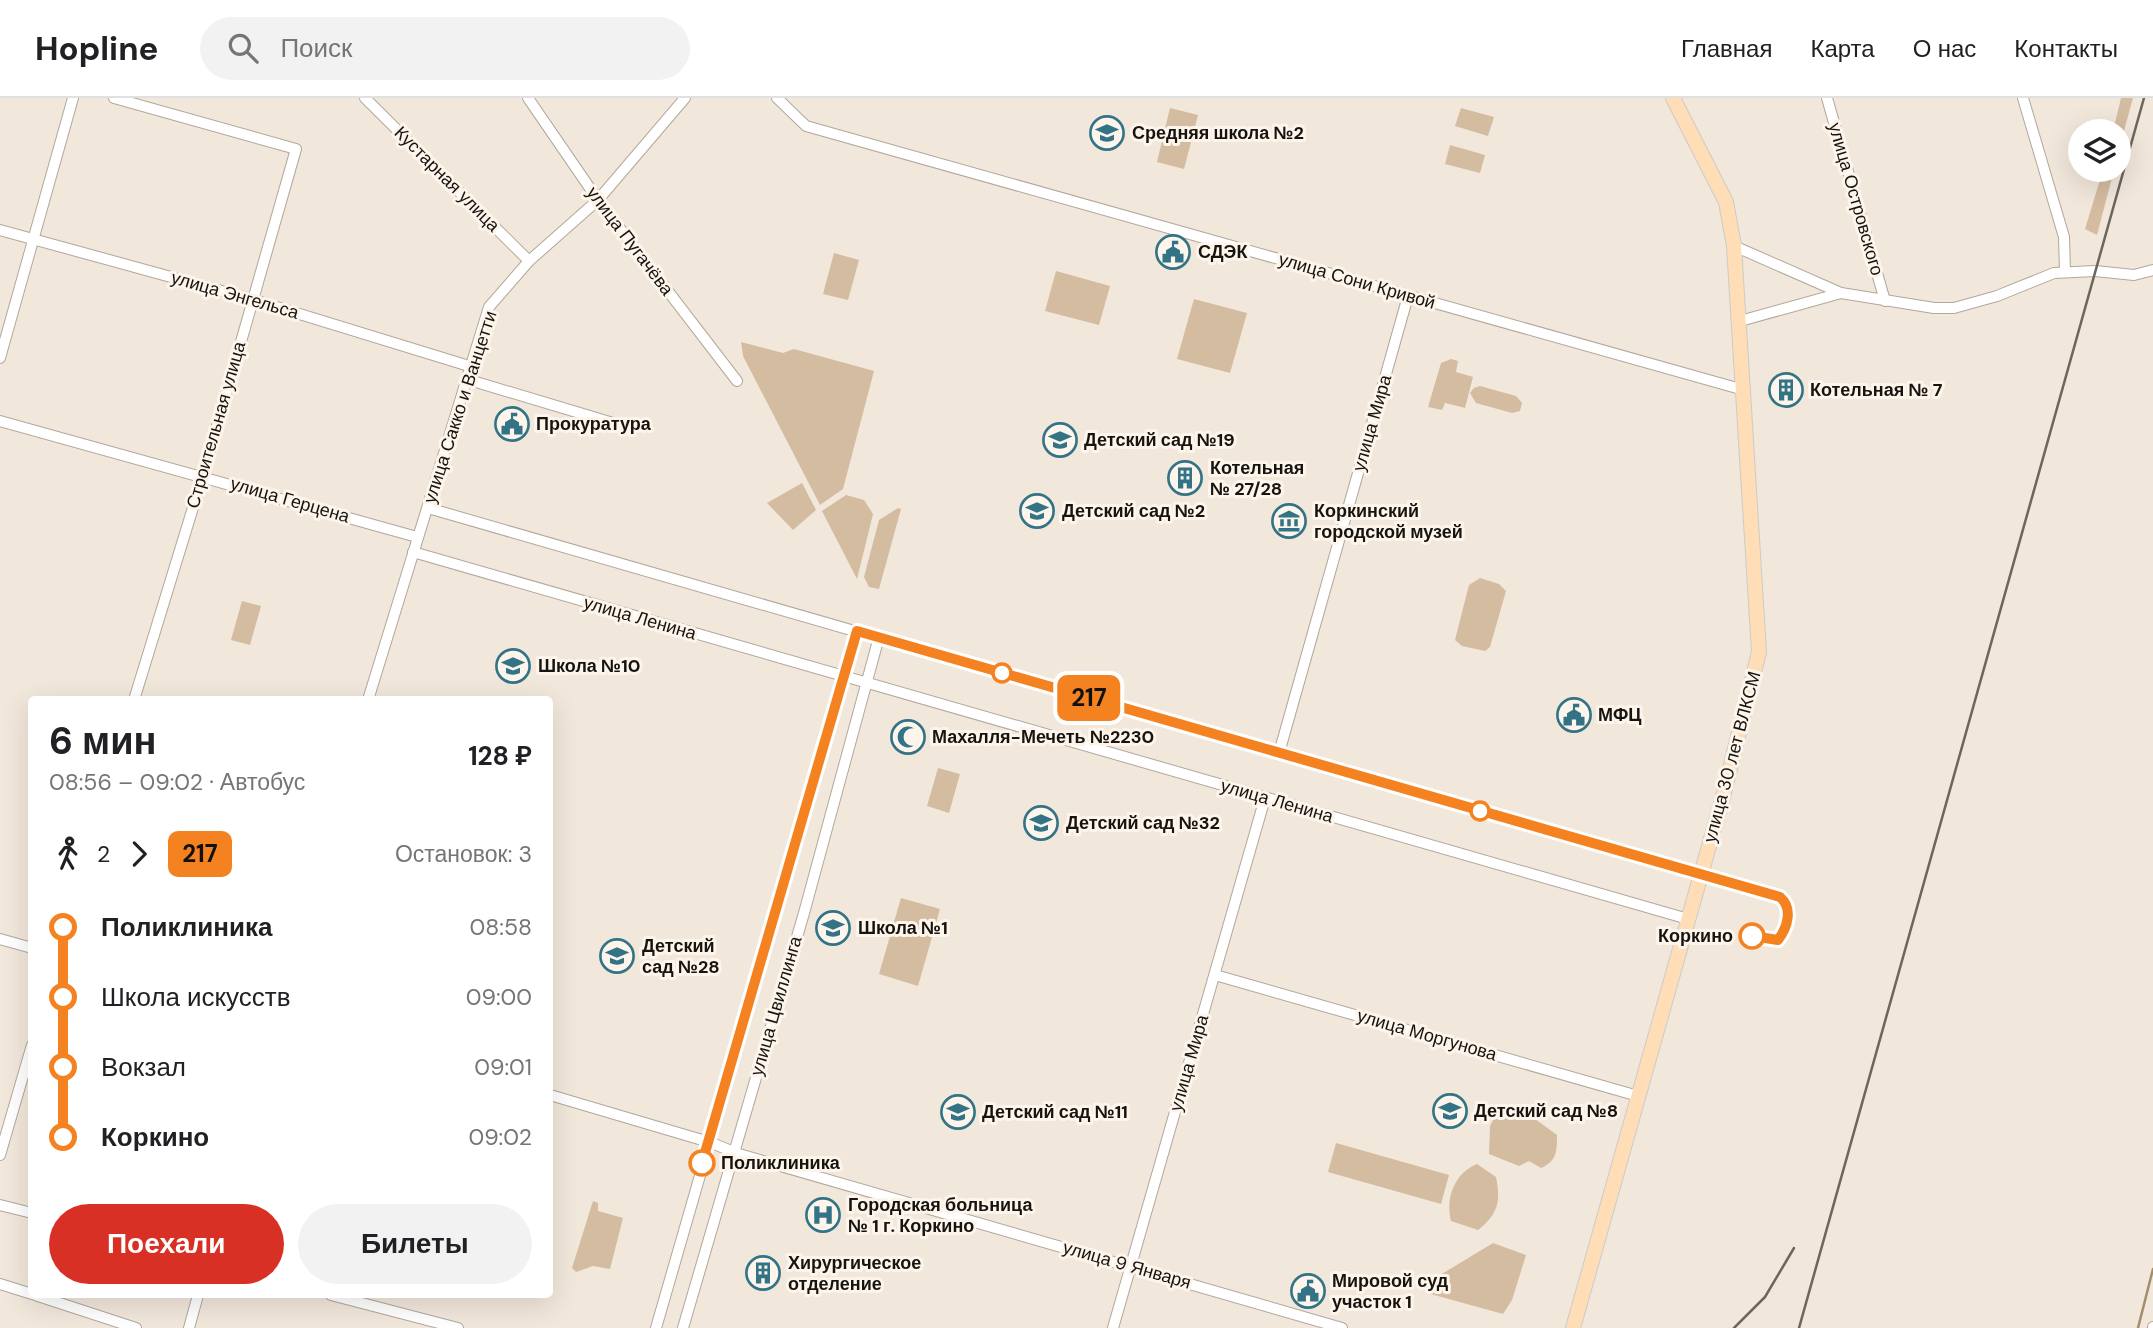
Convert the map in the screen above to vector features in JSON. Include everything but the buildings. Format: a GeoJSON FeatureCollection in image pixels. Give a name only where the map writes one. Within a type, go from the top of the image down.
{"type":"FeatureCollection","features":[{"type":"Feature","properties":{"kind":"main road","name":"улица 30 лет ВЛКСМ"},"geometry":{"type":"LineString","coordinates":[[1573,1328],[1728,780],[1759,652],[1734,246],[1722,191],[1673,98]]}},
{"type":"Feature","properties":{"kind":"street"},"geometry":{"type":"LineString","coordinates":[[0,358],[36,239],[73,98]]}},
{"type":"Feature","properties":{"kind":"street"},"geometry":{"type":"LineString","coordinates":[[114,98],[130,100]]}},
{"type":"Feature","properties":{"kind":"street","name":"Кустарная улица"},"geometry":{"type":"LineString","coordinates":[[365,98],[529,261]]}},
{"type":"Feature","properties":{"kind":"street","name":"улица Пугачёва"},"geometry":{"type":"LineString","coordinates":[[528,98],[598,200],[737,381]]}},
{"type":"Feature","properties":{"kind":"street","name":"улица Сакко и Ванцетти"},"geometry":{"type":"LineString","coordinates":[[369,696],[489,307],[529,261],[598,200],[685,98]]}},
{"type":"Feature","properties":{"kind":"street","name":"улица Сони Кривой"},"geometry":{"type":"LineString","coordinates":[[777,98],[806,126],[1744,390]]}},
{"type":"Feature","properties":{"kind":"street","name":"улица Островского"},"geometry":{"type":"LineString","coordinates":[[1827,98],[1885,301]]}},
{"type":"Feature","properties":{"kind":"street"},"geometry":{"type":"LineString","coordinates":[[2023,98],[2064,237],[2065,272]]}},
{"type":"Feature","properties":{"kind":"street","name":"Строительная улица"},"geometry":{"type":"LineString","coordinates":[[130,100],[296,149],[251,299],[203,475],[135,696]]}},
{"type":"Feature","properties":{"kind":"street","name":"улица Энгельса"},"geometry":{"type":"LineString","coordinates":[[0,230],[251,299],[470,366]]}},
{"type":"Feature","properties":{"kind":"street"},"geometry":{"type":"LineString","coordinates":[[1734,246],[1841,293],[1934,308],[1954,307],[1997,296],[2054,273],[2150,273]]}},
{"type":"Feature","properties":{"kind":"street"},"geometry":{"type":"LineString","coordinates":[[1740,321],[1841,293]]}},
{"type":"Feature","properties":{"kind":"street","name":"улица Мира"},"geometry":{"type":"LineString","coordinates":[[1279,753],[1408,296]]}},
{"type":"Feature","properties":{"kind":"street"},"geometry":{"type":"LineString","coordinates":[[466,379],[612,423]]}},
{"type":"Feature","properties":{"kind":"street","name":"улица Герцена"},"geometry":{"type":"LineString","coordinates":[[0,421],[203,475],[417,537]]}},
{"type":"Feature","properties":{"kind":"street"},"geometry":{"type":"LineString","coordinates":[[428,508],[1700,875]]}},
{"type":"Feature","properties":{"kind":"street","name":"улица Ленина"},"geometry":{"type":"LineString","coordinates":[[413,552],[1688,919]]}},
{"type":"Feature","properties":{"kind":"street","name":"улица Цвиллинга"},"geometry":{"type":"LineString","coordinates":[[656,1328],[857,631]]}},
{"type":"Feature","properties":{"kind":"street"},"geometry":{"type":"LineString","coordinates":[[867,684],[879,637]]}},
{"type":"Feature","properties":{"kind":"street","name":"улица Цвиллинга"},"geometry":{"type":"LineString","coordinates":[[683,1328],[867,684]]}},
{"type":"Feature","properties":{"kind":"street","name":"улица Мира"},"geometry":{"type":"LineString","coordinates":[[1114,1328],[1265,798]]}},
{"type":"Feature","properties":{"kind":"street"},"geometry":{"type":"LineString","coordinates":[[0,939],[28,947]]}},
{"type":"Feature","properties":{"kind":"street","name":"улица Моргунова"},"geometry":{"type":"LineString","coordinates":[[1215,975],[1638,1096]]}},
{"type":"Feature","properties":{"kind":"street"},"geometry":{"type":"LineString","coordinates":[[0,1155],[6,1113],[28,1055]]}},
{"type":"Feature","properties":{"kind":"street","name":"улица 9 Января"},"geometry":{"type":"LineString","coordinates":[[553,1096],[709,1142],[734,1153],[1339,1328]]}},
{"type":"Feature","properties":{"kind":"street"},"geometry":{"type":"LineString","coordinates":[[0,1205],[28,1212]]}},
{"type":"Feature","properties":{"kind":"street"},"geometry":{"type":"LineString","coordinates":[[0,1284],[28,1292]]}},
{"type":"Feature","properties":{"kind":"street"},"geometry":{"type":"LineString","coordinates":[[45,1298],[136,1328]]}},
{"type":"Feature","properties":{"kind":"street"},"geometry":{"type":"LineString","coordinates":[[189,1328],[197,1298]]}},
{"type":"Feature","properties":{"kind":"street"},"geometry":{"type":"LineString","coordinates":[[341,1298],[432,1324],[458,1328]]}},
{"type":"Feature","properties":{"kind":"shaded area"},"geometry":{"type":"Polygon","coordinates":[[[2121,98],[2133,98],[2127,119],[2116,119],[2121,98]]]}},
{"type":"Feature","properties":{"kind":"shaded area"},"geometry":{"type":"Polygon","coordinates":[[[1170,108],[1198,115],[1184,169],[1157,162],[1170,108]]]}},
{"type":"Feature","properties":{"kind":"shaded area"},"geometry":{"type":"Polygon","coordinates":[[[1461,108],[1494,117],[1488,136],[1455,126],[1461,108]]]}},
{"type":"Feature","properties":{"kind":"shaded area"},"geometry":{"type":"Polygon","coordinates":[[[1450,145],[1485,155],[1480,173],[1445,164],[1450,145]]]}},
{"type":"Feature","properties":{"kind":"shaded area"},"geometry":{"type":"Polygon","coordinates":[[[2099,182],[2111,182],[2097,235],[2085,229],[2099,182]]]}},
{"type":"Feature","properties":{"kind":"shaded area"},"geometry":{"type":"Polygon","coordinates":[[[834,253],[859,260],[848,300],[823,294],[834,253]]]}},
{"type":"Feature","properties":{"kind":"shaded area"},"geometry":{"type":"Polygon","coordinates":[[[1056,271],[1110,286],[1099,325],[1045,311],[1056,271]]]}},
{"type":"Feature","properties":{"kind":"shaded area"},"geometry":{"type":"Polygon","coordinates":[[[1194,299],[1247,313],[1230,373],[1177,359],[1194,299]]]}},
{"type":"Feature","properties":{"kind":"shaded area"},"geometry":{"type":"Polygon","coordinates":[[[741,342],[783,353],[794,349],[874,371],[843,489],[820,505],[743,356],[741,342]]]}},
{"type":"Feature","properties":{"kind":"shaded area"},"geometry":{"type":"Polygon","coordinates":[[[1451,359],[1458,361],[1456,372],[1473,377],[1465,408],[1445,403],[1442,410],[1428,407],[1441,363],[1451,359]]]}},
{"type":"Feature","properties":{"kind":"shaded area"},"geometry":{"type":"Polygon","coordinates":[[[1480,386],[1516,396],[1522,403],[1520,411],[1512,413],[1476,403],[1470,393],[1480,386]]]}},
{"type":"Feature","properties":{"kind":"shaded area"},"geometry":{"type":"Polygon","coordinates":[[[802,483],[816,510],[793,530],[767,503],[802,483]]]}},
{"type":"Feature","properties":{"kind":"shaded area"},"geometry":{"type":"Polygon","coordinates":[[[846,495],[864,500],[873,514],[857,579],[822,511],[846,495]]]}},
{"type":"Feature","properties":{"kind":"shaded area"},"geometry":{"type":"Polygon","coordinates":[[[898,508],[901,509],[879,589],[869,587],[864,577],[879,520],[898,508]]]}},
{"type":"Feature","properties":{"kind":"shaded area"},"geometry":{"type":"Polygon","coordinates":[[[1480,578],[1499,584],[1506,591],[1490,647],[1485,651],[1462,646],[1455,640],[1469,585],[1480,578]]]}},
{"type":"Feature","properties":{"kind":"shaded area"},"geometry":{"type":"Polygon","coordinates":[[[242,601],[261,606],[250,645],[231,640],[242,601]]]}},
{"type":"Feature","properties":{"kind":"shaded area"},"geometry":{"type":"Polygon","coordinates":[[[938,768],[960,774],[949,813],[927,806],[938,768]]]}},
{"type":"Feature","properties":{"kind":"shaded area"},"geometry":{"type":"Polygon","coordinates":[[[901,898],[940,909],[918,986],[879,974],[901,898]]]}},
{"type":"Feature","properties":{"kind":"shaded area"},"geometry":{"type":"Polygon","coordinates":[[[1498,1110],[1535,1119],[1557,1135],[1553,1159],[1541,1168],[1529,1161],[1519,1166],[1489,1154],[1490,1126],[1498,1110]]]}},
{"type":"Feature","properties":{"kind":"shaded area"},"geometry":{"type":"Polygon","coordinates":[[[1336,1143],[1449,1175],[1441,1204],[1328,1172],[1336,1143]]]}},
{"type":"Feature","properties":{"kind":"shaded area"},"geometry":{"type":"Polygon","coordinates":[[[1477,1164],[1496,1177],[1498,1194],[1494,1213],[1478,1230],[1451,1221],[1449,1212],[1453,1187],[1463,1173],[1477,1164]]]}},
{"type":"Feature","properties":{"kind":"shaded area"},"geometry":{"type":"Polygon","coordinates":[[[593,1201],[598,1203],[598,1211],[623,1218],[610,1269],[593,1266],[576,1272],[572,1268],[593,1201]]]}},
{"type":"Feature","properties":{"kind":"shaded area"},"geometry":{"type":"Polygon","coordinates":[[[1493,1243],[1526,1255],[1512,1300],[1503,1314],[1427,1293],[1432,1280],[1493,1243]]]}},
{"type":"Feature","properties":{"kind":"waterway"},"geometry":{"type":"LineString","coordinates":[[2138,1328],[2153,1269]]}},
{"type":"Feature","properties":{"kind":"railway"},"geometry":{"type":"LineString","coordinates":[[1799,1328],[2144,98]]}},
{"type":"Feature","properties":{"kind":"railway"},"geometry":{"type":"LineString","coordinates":[[1734,1328],[1765,1297],[1794,1248]]}},
{"type":"Feature","properties":{"kind":"bus line","name":"217"},"geometry":{"type":"LineString","coordinates":[[702,1163],[857,631],[1780,897],[1787,903],[1789,911],[1783,933],[1778,940],[1752,936]]}},
{"type":"Feature","properties":{"kind":"place","name":"Средняя школа №2"},"geometry":{"type":"Point","coordinates":[1107,133]}},
{"type":"Feature","properties":{"kind":"place","name":"СДЭК"},"geometry":{"type":"Point","coordinates":[1173,252]}},
{"type":"Feature","properties":{"kind":"place","name":"Котельная № 7"},"geometry":{"type":"Point","coordinates":[1786,390]}},
{"type":"Feature","properties":{"kind":"place","name":"Прокуратура"},"geometry":{"type":"Point","coordinates":[512,424]}},
{"type":"Feature","properties":{"kind":"place","name":"Детский сад №19"},"geometry":{"type":"Point","coordinates":[1060,440]}},
{"type":"Feature","properties":{"kind":"place","name":"Котельная № 27/28"},"geometry":{"type":"Point","coordinates":[1185,478]}},
{"type":"Feature","properties":{"kind":"place","name":"Детский сад №2"},"geometry":{"type":"Point","coordinates":[1037,511]}},
{"type":"Feature","properties":{"kind":"place","name":"Коркинский городской музей"},"geometry":{"type":"Point","coordinates":[1289,521]}},
{"type":"Feature","properties":{"kind":"place","name":"Школа №10"},"geometry":{"type":"Point","coordinates":[513,666]}},
{"type":"Feature","properties":{"kind":"place","name":"МФЦ"},"geometry":{"type":"Point","coordinates":[1574,715]}},
{"type":"Feature","properties":{"kind":"place","name":"Махалля-Мечеть №2230"},"geometry":{"type":"Point","coordinates":[908,737]}},
{"type":"Feature","properties":{"kind":"place","name":"Детский сад №32"},"geometry":{"type":"Point","coordinates":[1041,823]}},
{"type":"Feature","properties":{"kind":"place","name":"Школа №1"},"geometry":{"type":"Point","coordinates":[833,928]}},
{"type":"Feature","properties":{"kind":"place","name":"Коркино"},"geometry":{"type":"Point","coordinates":[1752,936]}},
{"type":"Feature","properties":{"kind":"place","name":"Детский сад №28"},"geometry":{"type":"Point","coordinates":[617,956]}},
{"type":"Feature","properties":{"kind":"place","name":"Детский сад №8"},"geometry":{"type":"Point","coordinates":[1450,1111]}},
{"type":"Feature","properties":{"kind":"place","name":"Детский сад №11"},"geometry":{"type":"Point","coordinates":[958,1112]}},
{"type":"Feature","properties":{"kind":"place","name":"Поликлиника"},"geometry":{"type":"Point","coordinates":[702,1163]}},
{"type":"Feature","properties":{"kind":"place","name":"Городская больница № 1 г. Коркино"},"geometry":{"type":"Point","coordinates":[823,1215]}},
{"type":"Feature","properties":{"kind":"place","name":"Хирургическое отделение"},"geometry":{"type":"Point","coordinates":[763,1273]}},
{"type":"Feature","properties":{"kind":"place","name":"Мировой суд участок 1"},"geometry":{"type":"Point","coordinates":[1308,1291]}}]}
